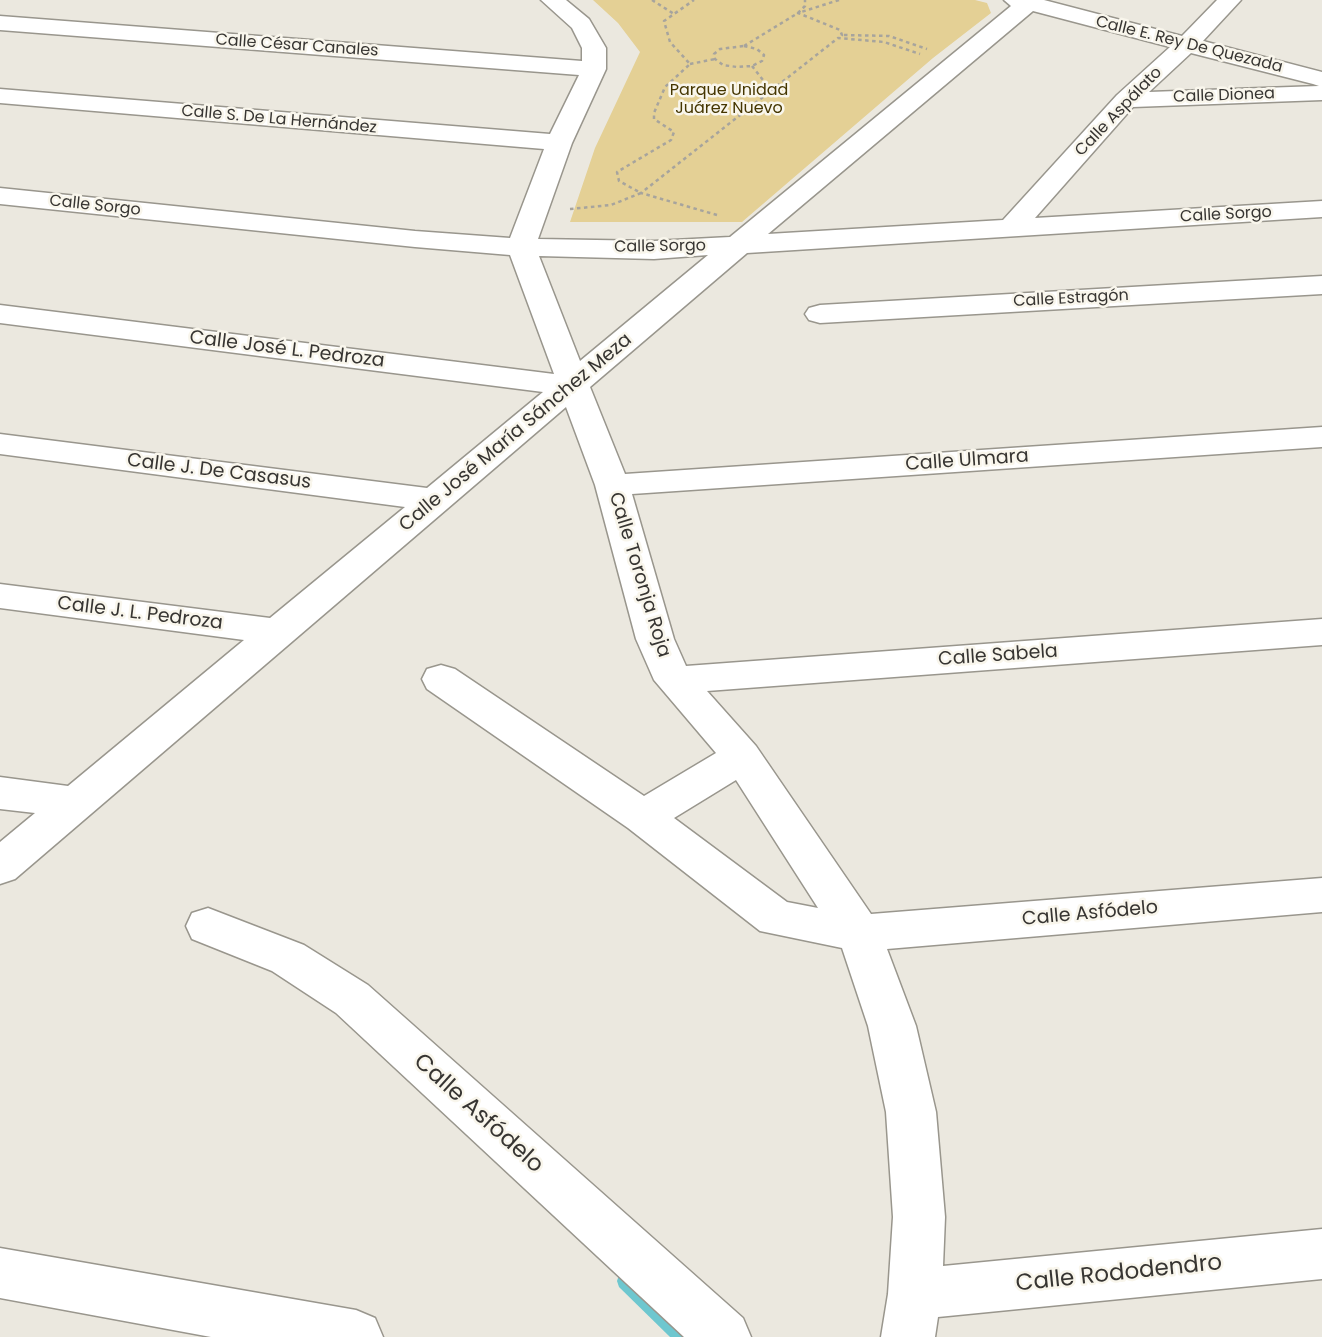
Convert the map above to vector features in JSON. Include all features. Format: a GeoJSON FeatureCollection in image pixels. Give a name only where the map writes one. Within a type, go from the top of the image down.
{"type":"FeatureCollection","features":[{"type":"Feature","properties":{"kind":"street"},"geometry":{"type":"LineString","coordinates":[[521,247],[559,143],[594,69],[594,48],[588,35],[581,24],[552,0]]}},
{"type":"Feature","properties":{"kind":"street","name":"Calle Aspálato"},"geometry":{"type":"LineString","coordinates":[[1012,227],[1126,100],[1230,0]]}},
{"type":"Feature","properties":{"kind":"street","name":"Calle E. Rey De Quezada"},"geometry":{"type":"LineString","coordinates":[[1026,1],[1322,79]]}},
{"type":"Feature","properties":{"kind":"street","name":"Calle José María Sánchez Meza"},"geometry":{"type":"LineString","coordinates":[[0,867],[574,386],[734,231],[953,64],[1026,1]]}},
{"type":"Feature","properties":{"kind":"street","name":"Calle César Canales"},"geometry":{"type":"LineString","coordinates":[[0,23],[594,69]]}},
{"type":"Feature","properties":{"kind":"street","name":"Calle Dionea"},"geometry":{"type":"LineString","coordinates":[[1126,100],[1322,93]]}},
{"type":"Feature","properties":{"kind":"street","name":"Calle S. De La Hernández"},"geometry":{"type":"LineString","coordinates":[[0,96],[559,143]]}},
{"type":"Feature","properties":{"kind":"street","name":"Calle Sorgo"},"geometry":{"type":"LineString","coordinates":[[0,196],[521,247],[654,250],[734,231],[1012,227],[1322,209]]}},
{"type":"Feature","properties":{"kind":"street","name":"Calle Toronja Roja"},"geometry":{"type":"LineString","coordinates":[[521,247],[612,485],[655,639],[673,680],[708,716],[741,757],[859,933],[892,1026],[911,1112],[919,1217],[912,1315]]}},
{"type":"Feature","properties":{"kind":"street","name":"Calle Estragón"},"geometry":{"type":"LineString","coordinates":[[820,314],[1322,285]]}},
{"type":"Feature","properties":{"kind":"street","name":"Calle José L. Pedroza"},"geometry":{"type":"LineString","coordinates":[[0,314],[574,386]]}},
{"type":"Feature","properties":{"kind":"street","name":"Calle Ulmara"},"geometry":{"type":"LineString","coordinates":[[612,485],[1322,437]]}},
{"type":"Feature","properties":{"kind":"street","name":"Calle J. De Casasus"},"geometry":{"type":"LineString","coordinates":[[0,444],[437,500]]}},
{"type":"Feature","properties":{"kind":"street","name":"Calle J. L. Pedroza"},"geometry":{"type":"LineString","coordinates":[[0,596],[280,632]]}},
{"type":"Feature","properties":{"kind":"street","name":"Calle Sabela"},"geometry":{"type":"LineString","coordinates":[[673,680],[1322,632]]}},
{"type":"Feature","properties":{"kind":"street"},"geometry":{"type":"LineString","coordinates":[[441,679],[643,817],[776,918],[859,933]]}},
{"type":"Feature","properties":{"kind":"street"},"geometry":{"type":"LineString","coordinates":[[643,817],[741,757]]}},
{"type":"Feature","properties":{"kind":"street"},"geometry":{"type":"LineString","coordinates":[[0,793],[76,803]]}},
{"type":"Feature","properties":{"kind":"street","name":"Calle Asfódelo"},"geometry":{"type":"LineString","coordinates":[[859,933],[1322,895]]}},
{"type":"Feature","properties":{"kind":"street","name":"Calle Asfódelo"},"geometry":{"type":"LineString","coordinates":[[208,926],[288,958],[352,999],[724,1337]]}},
{"type":"Feature","properties":{"kind":"street","name":"Calle Rododendro"},"geometry":{"type":"LineString","coordinates":[[912,1315],[1322,1254]]}},
{"type":"Feature","properties":{"kind":"street"},"geometry":{"type":"LineString","coordinates":[[0,1273],[356,1337]]}},
{"type":"Feature","properties":{"kind":"path"},"geometry":{"type":"LineString","coordinates":[[652,0],[674,14]]}},
{"type":"Feature","properties":{"kind":"path"},"geometry":{"type":"LineString","coordinates":[[690,64],[670,42],[664,21],[695,0]]}},
{"type":"Feature","properties":{"kind":"path"},"geometry":{"type":"LineString","coordinates":[[744,46],[798,13],[805,6],[804,0]]}},
{"type":"Feature","properties":{"kind":"path"},"geometry":{"type":"LineString","coordinates":[[798,13],[839,0]]}},
{"type":"Feature","properties":{"kind":"path"},"geometry":{"type":"LineString","coordinates":[[798,13],[840,30],[840,37]]}},
{"type":"Feature","properties":{"kind":"path"},"geometry":{"type":"LineString","coordinates":[[535,209],[611,205],[641,193],[770,89],[840,37],[889,36],[935,52]]}},
{"type":"Feature","properties":{"kind":"path"},"geometry":{"type":"LineString","coordinates":[[840,37],[884,42],[929,57]]}},
{"type":"Feature","properties":{"kind":"path"},"geometry":{"type":"LineString","coordinates":[[715,59],[714,54],[720,49],[744,46],[757,49],[764,55],[762,61],[752,66],[723,65],[715,59],[690,64],[664,87],[654,113],[654,119],[674,132],[671,139],[617,172],[616,177],[641,193],[734,231]]}},
{"type":"Feature","properties":{"kind":"path"},"geometry":{"type":"LineString","coordinates":[[752,66],[770,89]]}},
{"type":"Feature","properties":{"kind":"green space","name":"Parque Unidad Juárez Nuevo"},"geometry":{"type":"Polygon","coordinates":[[[593,0],[975,0],[987,3],[991,13],[933,58],[742,222],[570,222],[595,148],[640,52],[618,23],[593,0]]]}},
{"type":"Feature","properties":{"kind":"waterway"},"geometry":{"type":"LineString","coordinates":[[625,1281],[682,1337]]}}]}
